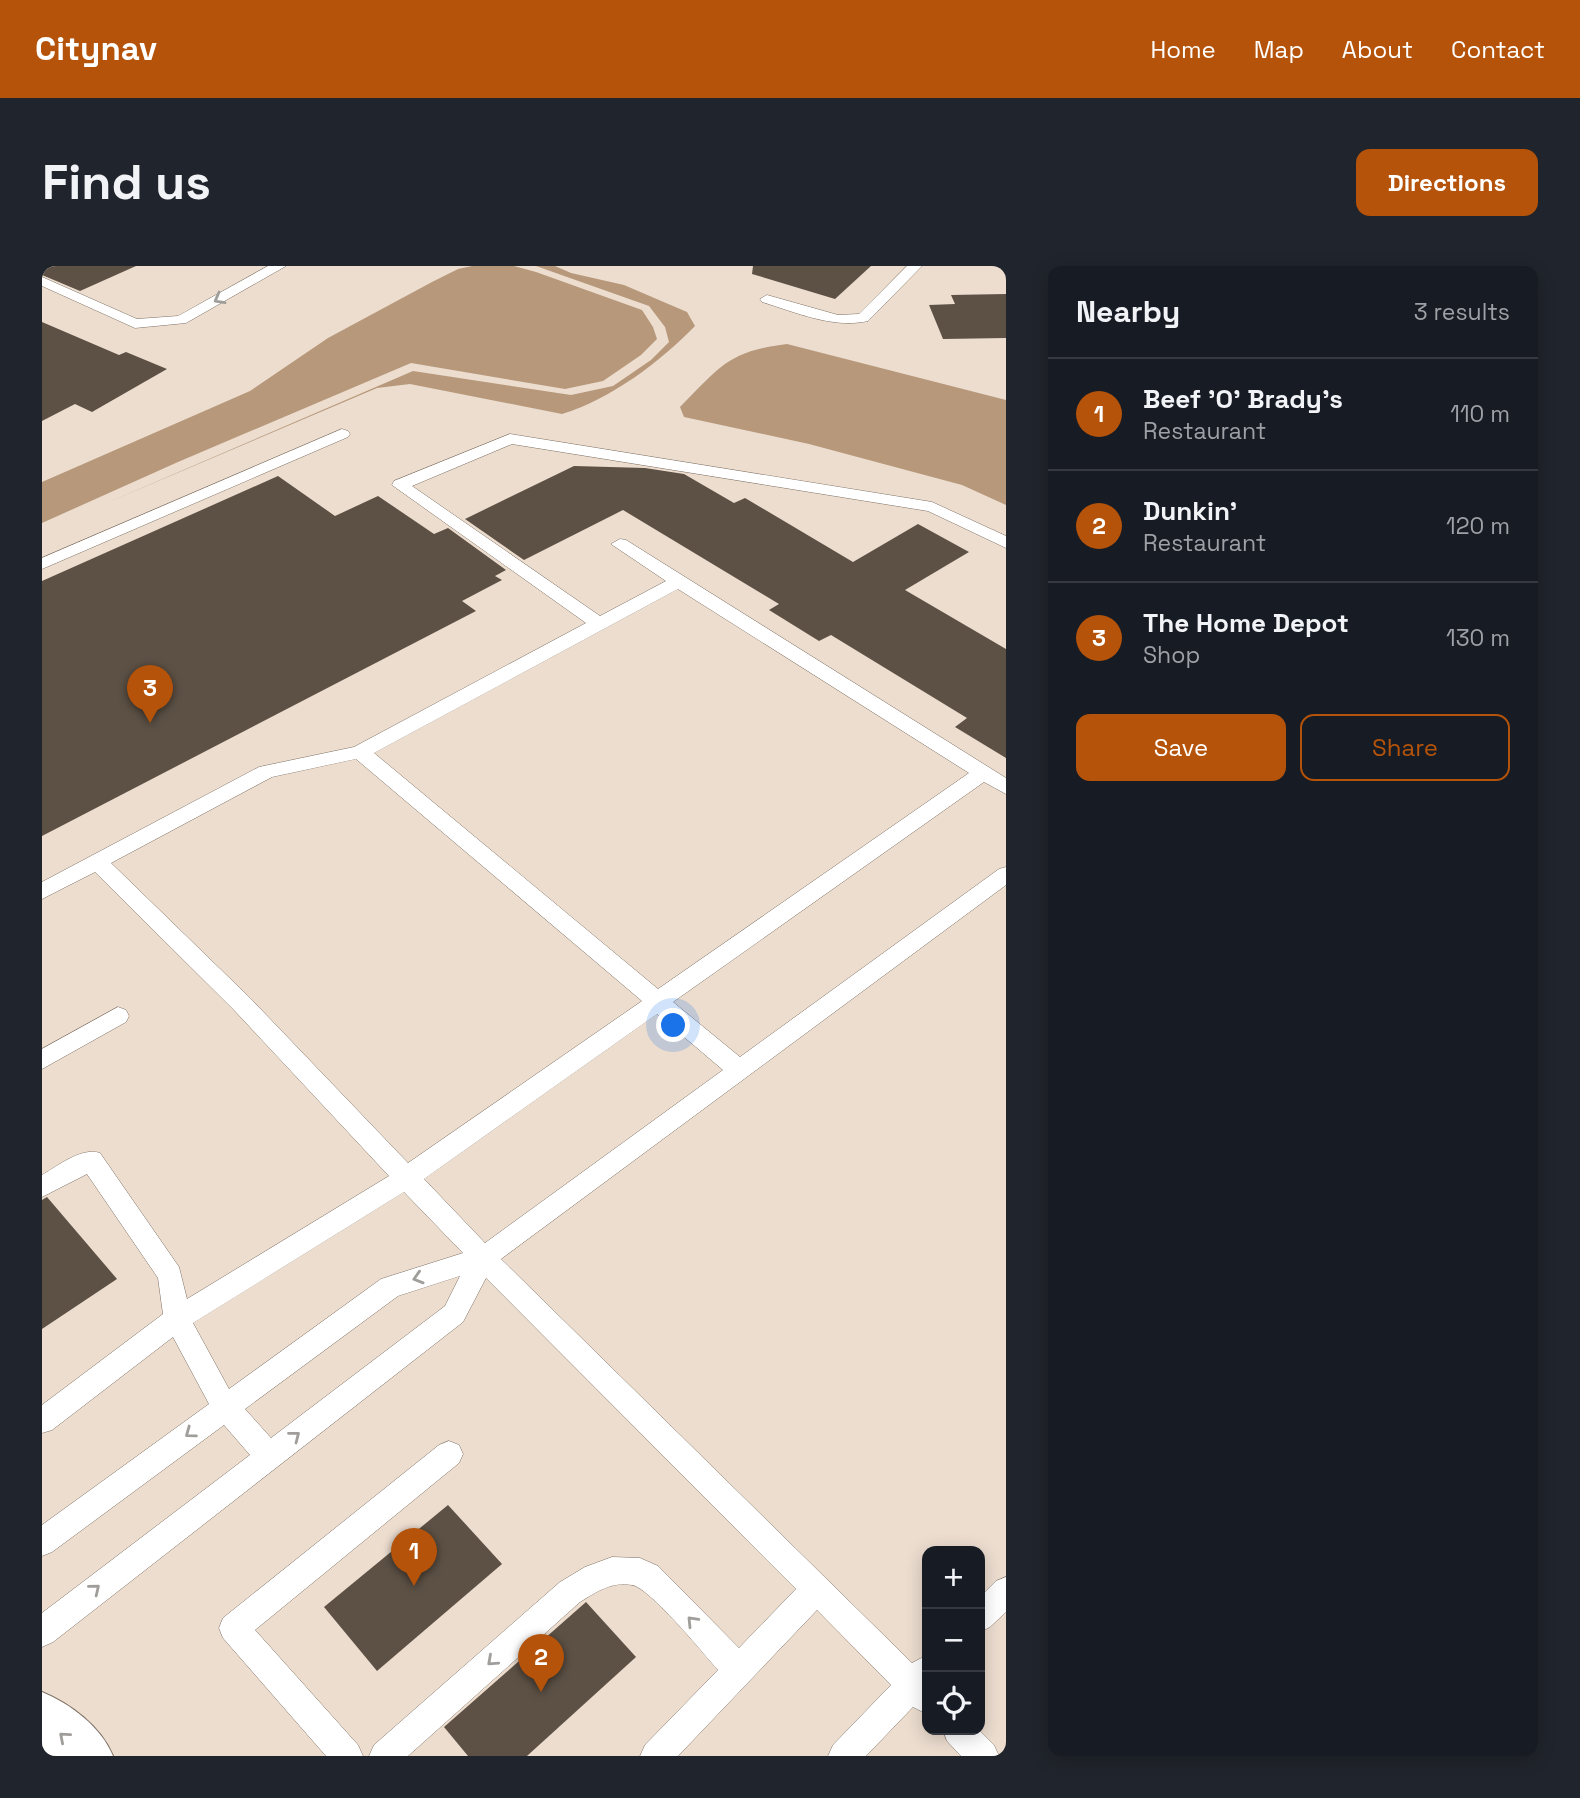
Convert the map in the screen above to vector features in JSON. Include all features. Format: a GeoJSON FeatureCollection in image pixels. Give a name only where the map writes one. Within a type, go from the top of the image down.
{"type":"FeatureCollection","features":[{"type":"Feature","properties":{"kind":"street"},"geometry":{"type":"LineString","coordinates":[[42,1717],[87,1756]]}},
{"type":"Feature","properties":{"kind":"lane"},"geometry":{"type":"LineString","coordinates":[[42,281],[135,324],[181,320],[279,266]]}},
{"type":"Feature","properties":{"kind":"lane"},"geometry":{"type":"LineString","coordinates":[[767,299],[837,319],[863,318],[915,266]]}},
{"type":"Feature","properties":{"kind":"lane"},"geometry":{"type":"LineString","coordinates":[[42,564],[342,434]]}},
{"type":"Feature","properties":{"kind":"lane"},"geometry":{"type":"LineString","coordinates":[[598,624],[400,485],[510,439],[932,507],[1006,543]]}},
{"type":"Feature","properties":{"kind":"lane"},"geometry":{"type":"LineString","coordinates":[[620,544],[1006,787]]}},
{"type":"Feature","properties":{"kind":"lane"},"geometry":{"type":"LineString","coordinates":[[42,891],[266,772],[360,752],[678,581]]}},
{"type":"Feature","properties":{"kind":"lane"},"geometry":{"type":"LineString","coordinates":[[360,752],[738,1070]]}},
{"type":"Feature","properties":{"kind":"lane"},"geometry":{"type":"LineString","coordinates":[[42,1421],[177,1319],[406,1178],[655,1000],[983,773]]}},
{"type":"Feature","properties":{"kind":"lane"},"geometry":{"type":"LineString","coordinates":[[97,862],[242,1004],[483,1258],[817,1590],[922,1683]]}},
{"type":"Feature","properties":{"kind":"lane"},"geometry":{"type":"LineString","coordinates":[[42,1542],[390,1287],[483,1258],[1006,874]]}},
{"type":"Feature","properties":{"kind":"lane"},"geometry":{"type":"LineString","coordinates":[[42,1060],[118,1016]]}},
{"type":"Feature","properties":{"kind":"lane"},"geometry":{"type":"LineString","coordinates":[[42,1187],[91,1160],[170,1275],[177,1319],[225,1408],[269,1456]]}},
{"type":"Feature","properties":{"kind":"lane"},"geometry":{"type":"LineString","coordinates":[[42,1632],[454,1314],[483,1258]]}},
{"type":"Feature","properties":{"kind":"lane"},"geometry":{"type":"LineString","coordinates":[[347,1756],[234,1628],[449,1454]]}},
{"type":"Feature","properties":{"kind":"lane"},"geometry":{"type":"LineString","coordinates":[[385,1756],[570,1592],[593,1577],[621,1569],[644,1572],[739,1670]]}},
{"type":"Feature","properties":{"kind":"lane"},"geometry":{"type":"LineString","coordinates":[[663,1754],[817,1590]]}},
{"type":"Feature","properties":{"kind":"lane"},"geometry":{"type":"LineString","coordinates":[[985,1612],[1006,1591]]}},
{"type":"Feature","properties":{"kind":"lane"},"geometry":{"type":"LineString","coordinates":[[844,1756],[922,1685]]}},
{"type":"Feature","properties":{"kind":"lane"},"geometry":{"type":"LineString","coordinates":[[963,1735],[984,1756]]}},
{"type":"Feature","properties":{"kind":"shaded area"},"geometry":{"type":"Polygon","coordinates":[[[472,266],[514,266],[642,310],[657,339],[641,355],[603,381],[565,389],[411,363],[42,523],[42,482],[250,391],[328,338],[458,269],[472,266]]]}},
{"type":"Feature","properties":{"kind":"shaded area"},"geometry":{"type":"Polygon","coordinates":[[[536,266],[555,266],[571,273],[624,285],[687,312],[695,326],[634,378],[599,399],[562,414],[410,384],[377,388],[102,505],[413,371],[571,395],[613,386],[651,360],[669,342],[665,327],[649,306],[536,266]]]}},
{"type":"Feature","properties":{"kind":"shaded area"},"geometry":{"type":"Polygon","coordinates":[[[787,344],[1006,400],[1006,505],[962,485],[809,444],[684,417],[680,407],[726,363],[751,351],[787,344]]]}},
{"type":"Feature","properties":{"kind":"building"},"geometry":{"type":"Polygon","coordinates":[[[42,266],[136,266],[80,291],[42,275],[42,266]]]}},
{"type":"Feature","properties":{"kind":"building"},"geometry":{"type":"Polygon","coordinates":[[[753,266],[871,266],[835,299],[752,274],[753,266]]]}},
{"type":"Feature","properties":{"kind":"building"},"geometry":{"type":"Polygon","coordinates":[[[1006,294],[1006,338],[943,339],[929,305],[955,304],[951,295],[1006,294]]]}},
{"type":"Feature","properties":{"kind":"building"},"geometry":{"type":"Polygon","coordinates":[[[42,322],[119,355],[126,352],[167,369],[92,412],[75,404],[42,421],[42,322]]]}},
{"type":"Feature","properties":{"kind":"building"},"geometry":{"type":"Polygon","coordinates":[[[574,466],[645,468],[684,474],[734,503],[745,498],[853,562],[918,524],[969,552],[905,590],[1006,649],[1006,758],[955,727],[967,718],[831,635],[819,641],[769,610],[779,604],[623,510],[524,560],[465,519],[574,466]]]}},
{"type":"Feature","properties":{"kind":"building"},"geometry":{"type":"Polygon","coordinates":[[[278,476],[335,516],[378,496],[434,534],[448,528],[506,570],[495,576],[502,580],[462,601],[476,611],[42,836],[42,581],[278,476]]]}},
{"type":"Feature","properties":{"kind":"building"},"geometry":{"type":"Polygon","coordinates":[[[47,1197],[117,1279],[42,1329],[42,1200],[47,1197]]]}},
{"type":"Feature","properties":{"kind":"building"},"geometry":{"type":"Polygon","coordinates":[[[448,1505],[502,1564],[377,1671],[324,1607],[448,1505]]]}},
{"type":"Feature","properties":{"kind":"building"},"geometry":{"type":"Polygon","coordinates":[[[586,1602],[636,1657],[527,1756],[468,1756],[444,1727],[586,1602]]]}},
{"type":"Feature","properties":{"kind":"place","name":"The Home Depot"},"geometry":{"type":"Point","coordinates":[150,723]}},
{"type":"Feature","properties":{"kind":"place","name":"Beef 'O' Brady's"},"geometry":{"type":"Point","coordinates":[414,1586]}},
{"type":"Feature","properties":{"kind":"place","name":"Dunkin'"},"geometry":{"type":"Point","coordinates":[541,1692]}}]}
